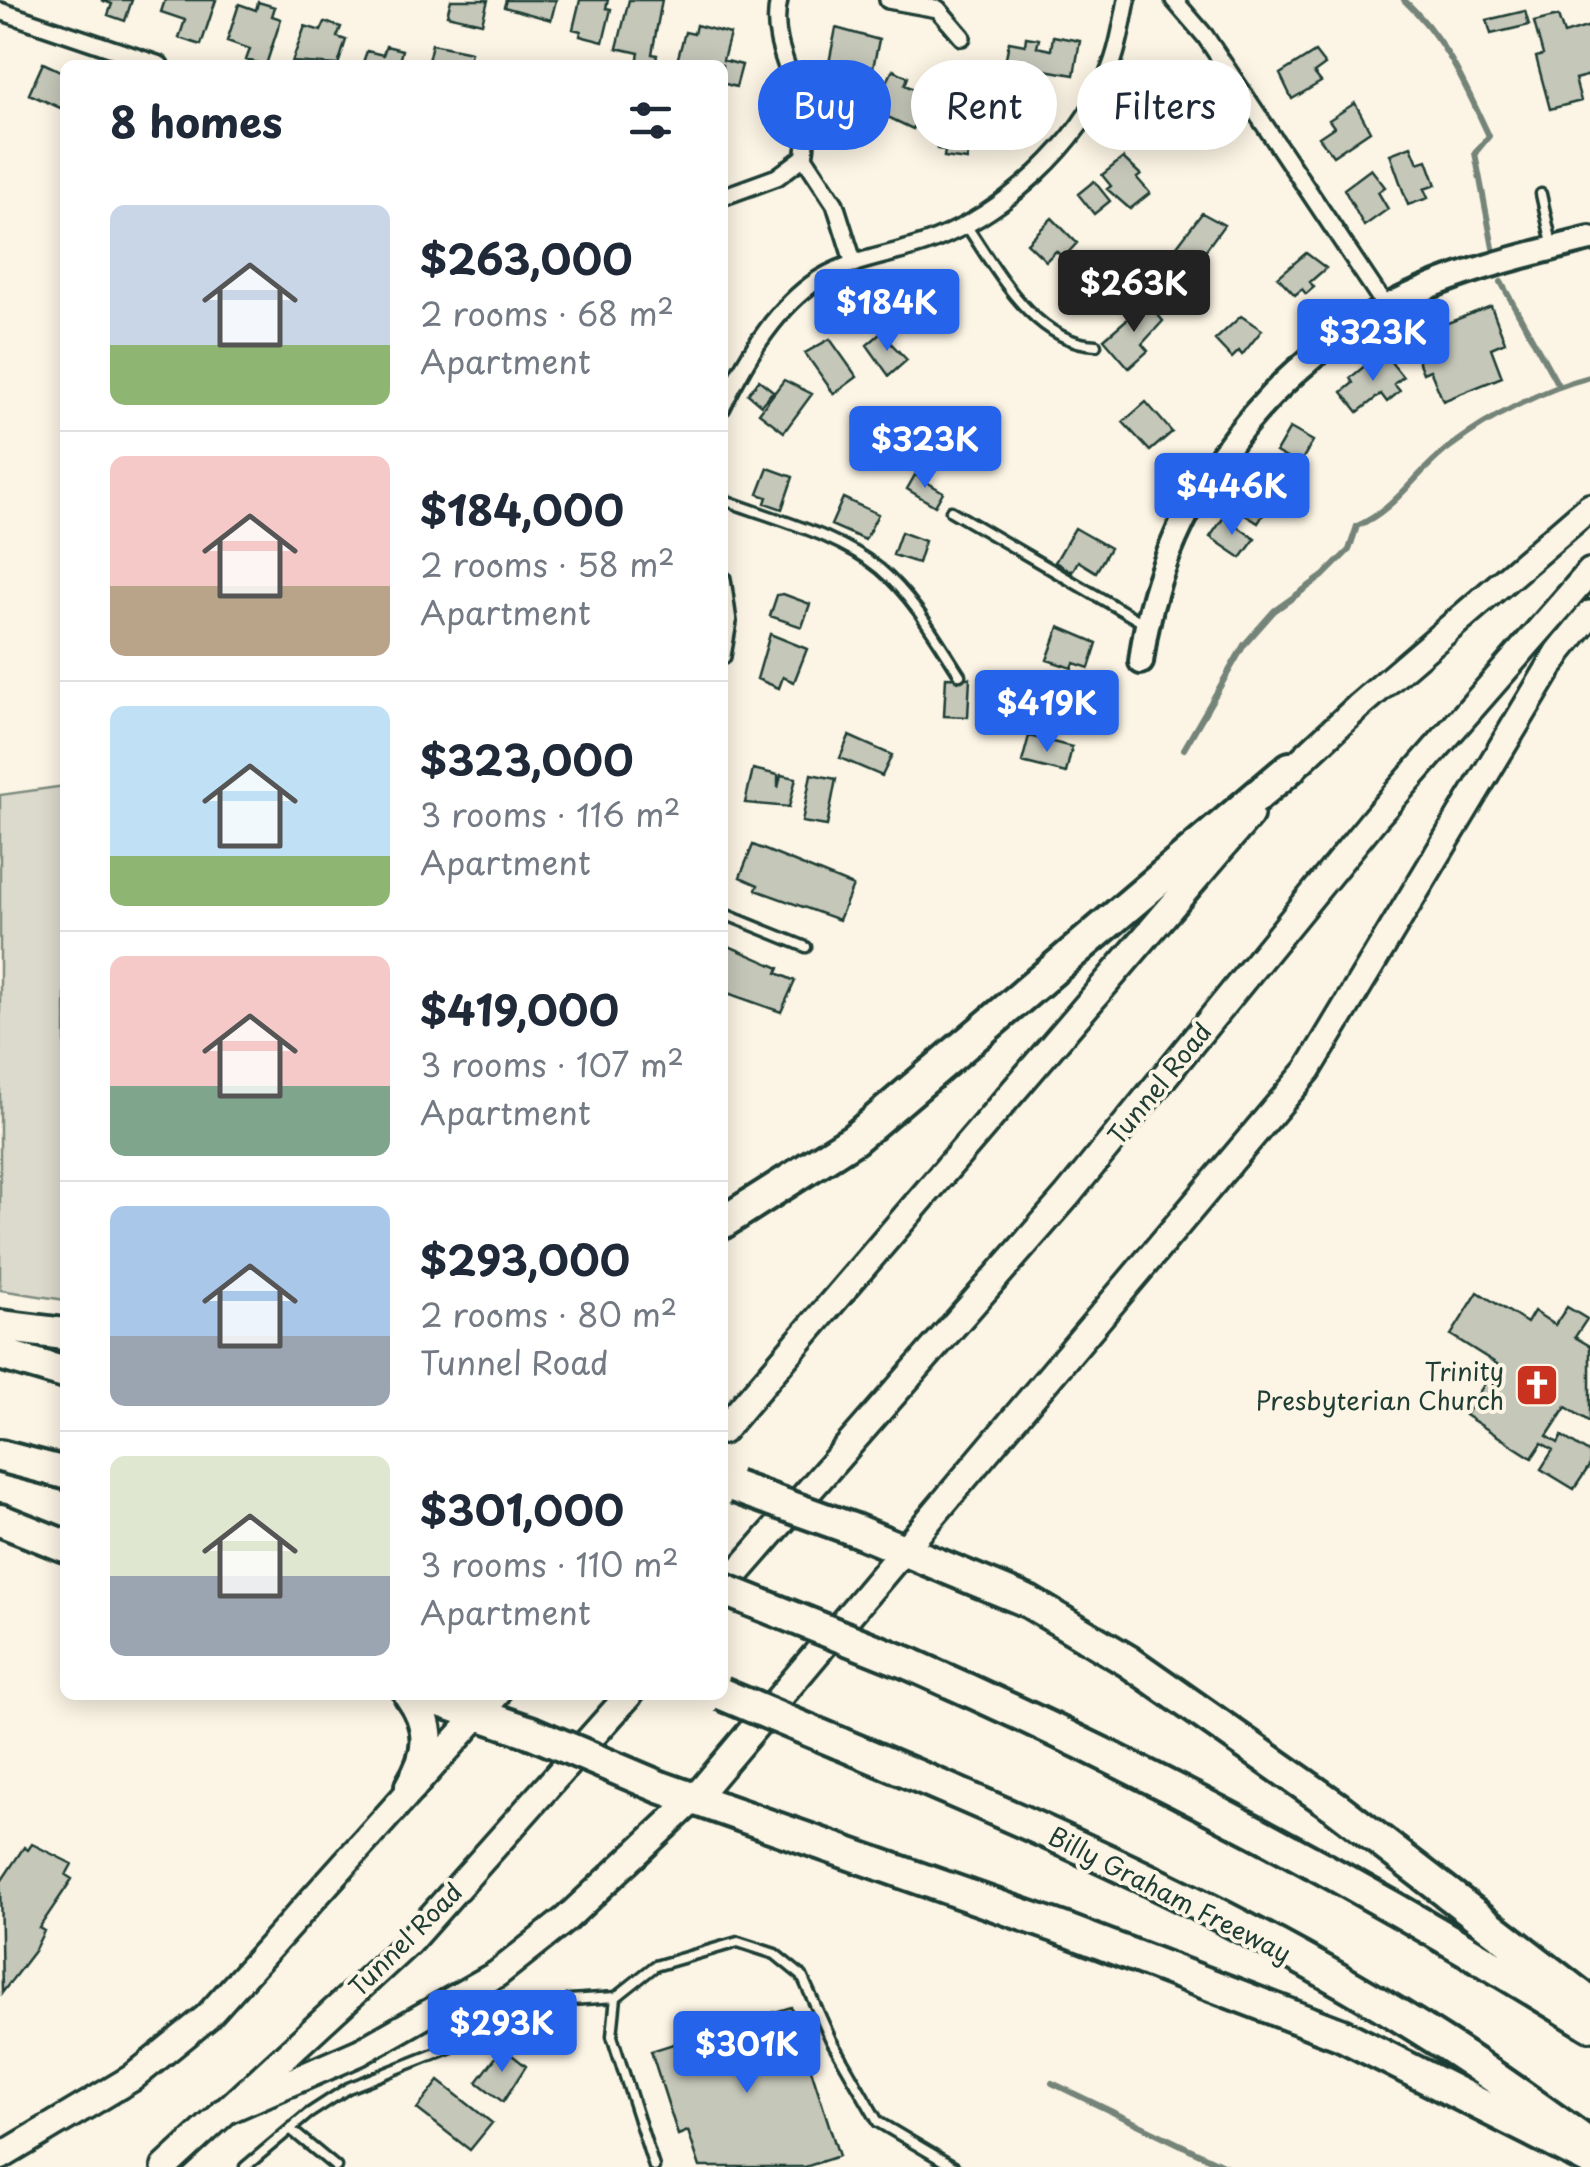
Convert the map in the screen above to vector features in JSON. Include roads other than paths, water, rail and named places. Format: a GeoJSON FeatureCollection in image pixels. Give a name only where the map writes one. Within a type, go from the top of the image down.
{"type":"FeatureCollection","features":[{"type":"Feature","properties":{"kind":"highway"},"geometry":{"type":"LineString","coordinates":[[728,1219],[854,1139],[1290,768]]}},
{"type":"Feature","properties":{"kind":"highway"},"geometry":{"type":"LineString","coordinates":[[0,1326],[60,1333]]}},
{"type":"Feature","properties":{"kind":"highway"},"geometry":{"type":"LineString","coordinates":[[0,1354],[60,1371]]}},
{"type":"Feature","properties":{"kind":"highway"},"geometry":{"type":"LineString","coordinates":[[0,1456],[60,1471]]}},
{"type":"Feature","properties":{"kind":"highway"},"geometry":{"type":"LineString","coordinates":[[729,1485],[908,1549],[1029,1602],[1128,1661],[1336,1806],[1590,2003]]}},
{"type":"Feature","properties":{"kind":"highway"},"geometry":{"type":"LineString","coordinates":[[0,1520],[60,1544]]}},
{"type":"Feature","properties":{"kind":"highway"},"geometry":{"type":"LineString","coordinates":[[728,1592],[910,1664],[1076,1738],[1289,1846],[1590,2025]]}},
{"type":"Feature","properties":{"kind":"highway","name":"Billy Graham Freeway"},"geometry":{"type":"LineString","coordinates":[[728,1696],[1036,1825],[1235,1925],[1441,2042],[1590,2144]]}},
{"type":"Feature","properties":{"kind":"highway"},"geometry":{"type":"LineString","coordinates":[[410,1786],[424,1765],[429,1745],[423,1713],[414,1700]]}},
{"type":"Feature","properties":{"kind":"highway"},"geometry":{"type":"LineString","coordinates":[[459,1700],[488,1704],[530,1732],[694,1800],[1068,1931],[1342,2035],[1590,2160]]}},
{"type":"Feature","properties":{"kind":"main road"},"geometry":{"type":"LineString","coordinates":[[728,1423],[1290,768],[1590,506]]}},
{"type":"Feature","properties":{"kind":"main road","name":"Tunnel Road"},"geometry":{"type":"LineString","coordinates":[[728,1583],[1067,1196],[1375,818],[1590,572]]}},
{"type":"Feature","properties":{"kind":"main road"},"geometry":{"type":"LineString","coordinates":[[223,2112],[360,2052],[496,1974],[566,1919],[694,1800],[1308,1070],[1364,983],[1549,667],[1590,614]]}},
{"type":"Feature","properties":{"kind":"main road","name":"Tunnel Road"},"geometry":{"type":"LineString","coordinates":[[165,2167],[409,1942],[625,1700]]}},
{"type":"Feature","properties":{"kind":"main road"},"geometry":{"type":"LineString","coordinates":[[0,2157],[132,2078],[196,2027],[240,1986],[410,1786],[488,1704]]}},
{"type":"Feature","properties":{"kind":"street"},"geometry":{"type":"LineString","coordinates":[[728,195],[777,177],[804,157],[809,136],[778,39],[779,0]]}},
{"type":"Feature","properties":{"kind":"street"},"geometry":{"type":"LineString","coordinates":[[888,0],[938,10],[962,38]]}},
{"type":"Feature","properties":{"kind":"street"},"geometry":{"type":"LineString","coordinates":[[728,396],[783,310],[815,282],[854,264],[934,240],[966,225],[1033,174],[1078,128],[1109,72],[1127,0]]}},
{"type":"Feature","properties":{"kind":"street"},"geometry":{"type":"LineString","coordinates":[[1174,0],[1205,36],[1386,307]]}},
{"type":"Feature","properties":{"kind":"street"},"geometry":{"type":"LineString","coordinates":[[0,11],[145,60]]}},
{"type":"Feature","properties":{"kind":"street"},"geometry":{"type":"LineString","coordinates":[[804,157],[835,204],[854,264]]}},
{"type":"Feature","properties":{"kind":"street"},"geometry":{"type":"LineString","coordinates":[[1141,662],[1146,624],[1181,523],[1224,452],[1296,374],[1386,307],[1484,268],[1590,239]]}},
{"type":"Feature","properties":{"kind":"lane"},"geometry":{"type":"LineString","coordinates":[[1540,194],[1553,248]]}},
{"type":"Feature","properties":{"kind":"lane"},"geometry":{"type":"LineString","coordinates":[[966,225],[1029,311],[1074,344],[1096,345]]}},
{"type":"Feature","properties":{"kind":"lane"},"geometry":{"type":"LineString","coordinates":[[728,501],[854,552],[878,567],[912,602],[960,675]]}},
{"type":"Feature","properties":{"kind":"lane"},"geometry":{"type":"LineString","coordinates":[[951,511],[1118,612],[1146,624]]}},
{"type":"Feature","properties":{"kind":"lane"},"geometry":{"type":"LineString","coordinates":[[728,915],[806,947]]}},
{"type":"Feature","properties":{"kind":"lane"},"geometry":{"type":"LineString","coordinates":[[245,2167],[348,2088],[570,2000],[616,1997],[655,1966],[738,1942],[775,1954],[802,1976],[831,2040],[878,2122],[954,2167]]}},
{"type":"Feature","properties":{"kind":"lane"},"geometry":{"type":"LineString","coordinates":[[616,1997],[612,2036],[654,2167]]}},
{"type":"Feature","properties":{"kind":"lane"},"geometry":{"type":"LineString","coordinates":[[290,2129],[336,2167]]}},
{"type":"Feature","properties":{"kind":"waterway"},"geometry":{"type":"LineString","coordinates":[[1404,0],[1443,47],[1489,136],[1475,153],[1493,248]]}},
{"type":"Feature","properties":{"kind":"waterway"},"geometry":{"type":"LineString","coordinates":[[1501,282],[1558,385]]}},
{"type":"Feature","properties":{"kind":"waterway"},"geometry":{"type":"LineString","coordinates":[[1184,749],[1244,645],[1274,611],[1323,576],[1349,550],[1357,526],[1384,510],[1439,456],[1483,425],[1536,396],[1590,377]]}},
{"type":"Feature","properties":{"kind":"waterway"},"geometry":{"type":"LineString","coordinates":[[1052,2083],[1227,2167]]}},
{"type":"Feature","properties":{"kind":"place","name":"Trinity Presbyterian Church"},"geometry":{"type":"Point","coordinates":[1537,1385]}}]}
